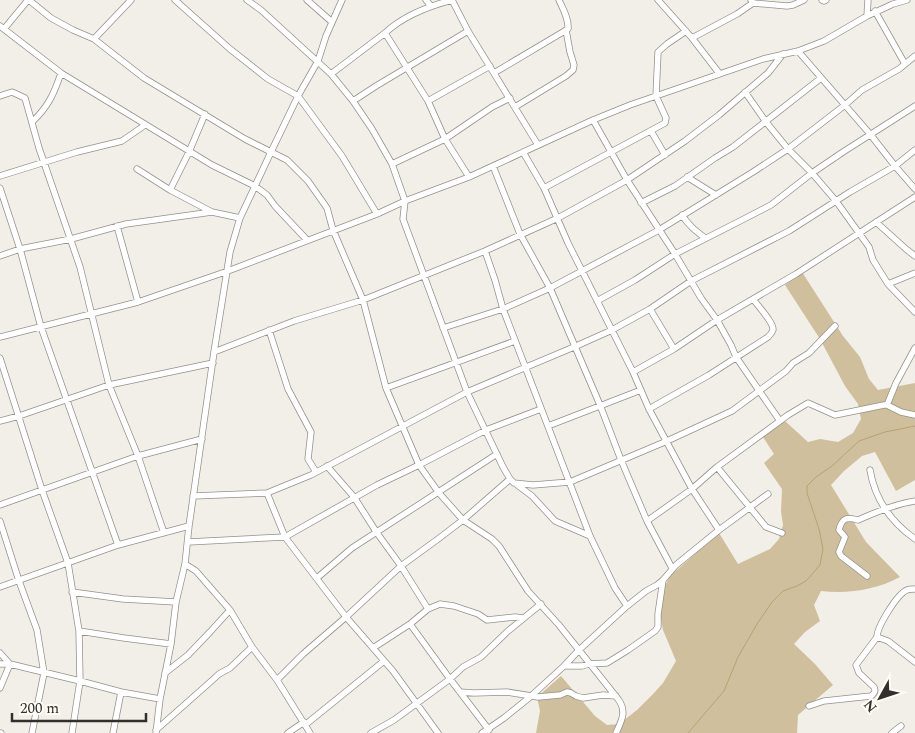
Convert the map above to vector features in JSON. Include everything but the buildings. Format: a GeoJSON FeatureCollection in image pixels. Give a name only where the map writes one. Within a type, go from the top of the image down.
{"type":"FeatureCollection","features":[{"type":"Feature","properties":{"kind":"street"},"geometry":{"type":"LineString","coordinates":[[307,240],[267,195],[255,186],[189,152],[61,73],[2,28],[28,0],[51,18],[94,39],[144,78],[246,139],[287,160],[308,181],[327,208],[333,230],[362,300],[386,388],[419,465],[439,493],[463,520],[492,539],[499,546],[521,582],[559,624],[616,696],[623,709],[622,720],[616,733]]}},
{"type":"Feature","properties":{"kind":"street"},"geometry":{"type":"LineString","coordinates":[[94,39],[131,0]]}},
{"type":"Feature","properties":{"kind":"street"},"geometry":{"type":"LineString","coordinates":[[175,0],[230,49],[268,79],[298,96],[342,156],[377,214]]}},
{"type":"Feature","properties":{"kind":"street"},"geometry":{"type":"LineString","coordinates":[[247,0],[261,10],[331,74],[372,128],[392,164],[405,201],[403,218],[467,392],[497,454],[512,481],[532,496],[555,521],[590,536]]}},
{"type":"Feature","properties":{"kind":"street"},"geometry":{"type":"LineString","coordinates":[[307,0],[332,22]]}},
{"type":"Feature","properties":{"kind":"street"},"geometry":{"type":"LineString","coordinates":[[156,731],[176,602],[185,564],[214,352],[230,252],[240,218],[298,96],[318,61],[342,0]]}},
{"type":"Feature","properties":{"kind":"street"},"geometry":{"type":"LineString","coordinates":[[426,0],[431,6]]}},
{"type":"Feature","properties":{"kind":"street"},"geometry":{"type":"LineString","coordinates":[[331,74],[393,26],[431,6],[452,0],[468,31],[538,145]]}},
{"type":"Feature","properties":{"kind":"street"},"geometry":{"type":"LineString","coordinates":[[515,107],[573,70],[574,65],[566,30],[568,29],[568,24],[559,0]]}},
{"type":"Feature","properties":{"kind":"street"},"geometry":{"type":"LineString","coordinates":[[658,0],[692,38],[719,73]]}},
{"type":"Feature","properties":{"kind":"street"},"geometry":{"type":"LineString","coordinates":[[692,38],[737,14],[752,2],[787,6],[804,0]]}},
{"type":"Feature","properties":{"kind":"street"},"geometry":{"type":"LineString","coordinates":[[867,16],[868,0]]}},
{"type":"Feature","properties":{"kind":"street"},"geometry":{"type":"LineString","coordinates":[[0,337],[138,302],[228,271],[469,177],[593,120],[719,73],[763,59],[798,51],[824,41],[875,12],[907,0]]}},
{"type":"Feature","properties":{"kind":"street"},"geometry":{"type":"LineString","coordinates":[[875,12],[905,64]]}},
{"type":"Feature","properties":{"kind":"street"},"geometry":{"type":"LineString","coordinates":[[494,73],[566,30]]}},
{"type":"Feature","properties":{"kind":"street"},"geometry":{"type":"LineString","coordinates":[[353,101],[468,31]]}},
{"type":"Feature","properties":{"kind":"street"},"geometry":{"type":"LineString","coordinates":[[544,188],[663,125],[666,120],[665,115],[656,96],[658,52],[686,31]]}},
{"type":"Feature","properties":{"kind":"street"},"geometry":{"type":"LineString","coordinates":[[385,33],[428,101],[445,139],[469,177]]}},
{"type":"Feature","properties":{"kind":"street"},"geometry":{"type":"LineString","coordinates":[[798,51],[915,189]]}},
{"type":"Feature","properties":{"kind":"street"},"geometry":{"type":"LineString","coordinates":[[214,352],[294,321],[362,300],[485,251],[558,218],[627,180],[665,155],[719,115],[768,73],[783,54]]}},
{"type":"Feature","properties":{"kind":"street"},"geometry":{"type":"LineString","coordinates":[[443,328],[503,309],[550,288],[659,230],[788,149],[862,90],[899,69],[915,56]]}},
{"type":"Feature","properties":{"kind":"street"},"geometry":{"type":"LineString","coordinates":[[428,101],[490,66]]}},
{"type":"Feature","properties":{"kind":"street"},"geometry":{"type":"LineString","coordinates":[[32,122],[42,112],[55,92],[61,73]]}},
{"type":"Feature","properties":{"kind":"street"},"geometry":{"type":"LineString","coordinates":[[641,203],[675,186],[733,147],[821,78]]}},
{"type":"Feature","properties":{"kind":"street"},"geometry":{"type":"LineString","coordinates":[[0,96],[12,92],[25,98],[44,163],[80,268],[109,385],[138,456],[164,533]]}},
{"type":"Feature","properties":{"kind":"street"},"geometry":{"type":"LineString","coordinates":[[745,92],[788,149],[836,201],[869,247],[873,260],[888,284],[915,312]]}},
{"type":"Feature","properties":{"kind":"street"},"geometry":{"type":"LineString","coordinates":[[392,164],[445,139],[492,107],[510,98]]}},
{"type":"Feature","properties":{"kind":"street"},"geometry":{"type":"LineString","coordinates":[[597,301],[635,280],[675,254],[771,205],[812,173],[915,106]]}},
{"type":"Feature","properties":{"kind":"street"},"geometry":{"type":"LineString","coordinates":[[170,190],[205,114]]}},
{"type":"Feature","properties":{"kind":"street"},"geometry":{"type":"LineString","coordinates":[[593,120],[641,203],[717,320],[732,345],[736,357],[780,421]]}},
{"type":"Feature","properties":{"kind":"street"},"geometry":{"type":"LineString","coordinates":[[0,176],[122,141],[145,125]]}},
{"type":"Feature","properties":{"kind":"street"},"geometry":{"type":"LineString","coordinates":[[651,131],[665,155]]}},
{"type":"Feature","properties":{"kind":"street"},"geometry":{"type":"LineString","coordinates":[[194,496],[266,493],[316,472],[467,392],[612,330],[650,309],[691,281],[789,231],[865,182],[895,166],[915,150]]}},
{"type":"Feature","properties":{"kind":"street"},"geometry":{"type":"LineString","coordinates":[[523,152],[544,188],[649,409],[692,489],[718,530]]}},
{"type":"Feature","properties":{"kind":"street"},"geometry":{"type":"LineString","coordinates":[[493,166],[520,234],[550,288],[647,521],[672,568]]}},
{"type":"Feature","properties":{"kind":"street"},"geometry":{"type":"LineString","coordinates":[[137,168],[170,190],[212,212],[240,218]]}},
{"type":"Feature","properties":{"kind":"street"},"geometry":{"type":"LineString","coordinates":[[688,177],[716,195]]}},
{"type":"Feature","properties":{"kind":"street"},"geometry":{"type":"LineString","coordinates":[[0,188],[20,249],[41,327],[118,545]]}},
{"type":"Feature","properties":{"kind":"street"},"geometry":{"type":"LineString","coordinates":[[633,372],[674,350],[717,320],[796,274],[915,197]]}},
{"type":"Feature","properties":{"kind":"street"},"geometry":{"type":"LineString","coordinates":[[0,256],[20,249],[71,239],[126,224],[212,212]]}},
{"type":"Feature","properties":{"kind":"street"},"geometry":{"type":"LineString","coordinates":[[682,215],[695,231],[705,238]]}},
{"type":"Feature","properties":{"kind":"street"},"geometry":{"type":"LineString","coordinates":[[876,222],[915,256]]}},
{"type":"Feature","properties":{"kind":"street"},"geometry":{"type":"LineString","coordinates":[[117,226],[138,302]]}},
{"type":"Feature","properties":{"kind":"street"},"geometry":{"type":"LineString","coordinates":[[485,251],[503,309],[590,536],[615,588],[627,606]]}},
{"type":"Feature","properties":{"kind":"street"},"geometry":{"type":"LineString","coordinates":[[888,284],[915,273]]}},
{"type":"Feature","properties":{"kind":"street"},"geometry":{"type":"LineString","coordinates":[[649,409],[709,375],[768,337],[773,328],[753,299]]}},
{"type":"Feature","properties":{"kind":"street"},"geometry":{"type":"LineString","coordinates":[[650,309],[674,350]]}},
{"type":"Feature","properties":{"kind":"street"},"geometry":{"type":"LineString","coordinates":[[277,680],[303,654],[401,566],[512,481],[533,485],[570,482],[732,411],[786,371],[793,363],[809,353],[835,326]]}},
{"type":"Feature","properties":{"kind":"street"},"geometry":{"type":"LineString","coordinates":[[269,330],[288,389],[311,432],[308,459],[316,472]]}},
{"type":"Feature","properties":{"kind":"street"},"geometry":{"type":"LineString","coordinates":[[386,388],[515,341]]}},
{"type":"Feature","properties":{"kind":"street"},"geometry":{"type":"LineString","coordinates":[[886,405],[914,351]]}},
{"type":"Feature","properties":{"kind":"street"},"geometry":{"type":"LineString","coordinates":[[0,358],[42,490],[68,563],[79,631],[80,681],[72,733]]}},
{"type":"Feature","properties":{"kind":"street"},"geometry":{"type":"LineString","coordinates":[[0,421],[109,385],[213,363]]}},
{"type":"Feature","properties":{"kind":"street"},"geometry":{"type":"LineString","coordinates":[[548,426],[641,390]]}},
{"type":"Feature","properties":{"kind":"street"},"geometry":{"type":"LineString","coordinates":[[647,521],[692,489],[717,467],[808,403],[835,415],[886,405],[901,412],[915,415]]}},
{"type":"Feature","properties":{"kind":"street"},"geometry":{"type":"LineString","coordinates":[[188,542],[286,537],[354,497],[486,430],[542,409]]}},
{"type":"Feature","properties":{"kind":"street"},"geometry":{"type":"LineString","coordinates":[[0,505],[138,456],[202,439]]}},
{"type":"Feature","properties":{"kind":"street"},"geometry":{"type":"LineString","coordinates":[[317,578],[352,548],[497,454]]}},
{"type":"Feature","properties":{"kind":"street"},"geometry":{"type":"LineString","coordinates":[[327,466],[354,497],[428,609]]}},
{"type":"Feature","properties":{"kind":"street"},"geometry":{"type":"LineString","coordinates":[[717,467],[766,527],[782,533]]}},
{"type":"Feature","properties":{"kind":"street"},"geometry":{"type":"LineString","coordinates":[[870,470],[874,488],[885,509],[899,527],[915,539]]}},
{"type":"Feature","properties":{"kind":"street"},"geometry":{"type":"LineString","coordinates":[[266,493],[286,537],[346,617],[384,661],[438,733]]}},
{"type":"Feature","properties":{"kind":"street"},"geometry":{"type":"LineString","coordinates":[[482,733],[489,730],[530,697],[627,606],[646,591],[658,585],[672,568],[718,530],[768,494]]}},
{"type":"Feature","properties":{"kind":"street"},"geometry":{"type":"LineString","coordinates":[[867,576],[841,556],[839,552],[845,537],[839,530],[839,527],[844,520],[851,518],[858,520],[873,513],[915,500]]}},
{"type":"Feature","properties":{"kind":"street"},"geometry":{"type":"LineString","coordinates":[[0,521],[37,630],[44,673],[32,733]]}},
{"type":"Feature","properties":{"kind":"street"},"geometry":{"type":"LineString","coordinates":[[0,587],[118,545],[190,526]]}},
{"type":"Feature","properties":{"kind":"street"},"geometry":{"type":"LineString","coordinates":[[185,564],[196,571],[230,610],[252,647],[277,680],[310,733]]}},
{"type":"Feature","properties":{"kind":"street"},"geometry":{"type":"LineString","coordinates":[[564,666],[607,663],[656,631],[658,628],[663,580]]}},
{"type":"Feature","properties":{"kind":"street"},"geometry":{"type":"LineString","coordinates":[[809,706],[824,701],[871,696],[874,693],[876,690],[861,675],[856,665],[877,637],[877,631],[891,606],[906,590],[915,589]]}},
{"type":"Feature","properties":{"kind":"street"},"geometry":{"type":"LineString","coordinates":[[72,592],[123,599],[176,602]]}},
{"type":"Feature","properties":{"kind":"street"},"geometry":{"type":"LineString","coordinates":[[373,648],[410,624],[428,609],[440,604],[454,606],[478,614],[487,620],[523,618]]}},
{"type":"Feature","properties":{"kind":"street"},"geometry":{"type":"LineString","coordinates":[[371,733],[394,720],[450,679],[463,667],[481,657],[541,604]]}},
{"type":"Feature","properties":{"kind":"street"},"geometry":{"type":"LineString","coordinates":[[165,673],[188,655],[230,610]]}},
{"type":"Feature","properties":{"kind":"street"},"geometry":{"type":"LineString","coordinates":[[410,624],[489,730]]}},
{"type":"Feature","properties":{"kind":"street"},"geometry":{"type":"LineString","coordinates":[[79,631],[171,644]]}},
{"type":"Feature","properties":{"kind":"street"},"geometry":{"type":"LineString","coordinates":[[877,637],[888,640],[915,662]]}},
{"type":"Feature","properties":{"kind":"street"},"geometry":{"type":"LineString","coordinates":[[156,731],[252,647]]}},
{"type":"Feature","properties":{"kind":"street"},"geometry":{"type":"LineString","coordinates":[[0,653],[10,664]]}},
{"type":"Feature","properties":{"kind":"street"},"geometry":{"type":"LineString","coordinates":[[288,733],[330,706],[384,661]]}},
{"type":"Feature","properties":{"kind":"street"},"geometry":{"type":"LineString","coordinates":[[0,664],[10,664],[121,692],[160,698]]}},
{"type":"Feature","properties":{"kind":"street"},"geometry":{"type":"LineString","coordinates":[[0,688],[10,664]]}},
{"type":"Feature","properties":{"kind":"street"},"geometry":{"type":"LineString","coordinates":[[113,733],[121,692]]}},
{"type":"Feature","properties":{"kind":"street"},"geometry":{"type":"LineString","coordinates":[[460,692],[508,692],[530,697],[548,697],[567,692],[583,698],[602,695],[616,696]]}},
{"type":"Feature","properties":{"kind":"street"},"geometry":{"type":"LineString","coordinates":[[892,733],[901,726]]}},
{"type":"Feature","properties":{"kind":"shaded area"},"geometry":{"type":"Polygon","coordinates":[[[802,272],[843,336],[860,357],[869,379],[878,390],[915,383],[915,480],[896,491],[875,452],[862,456],[831,485],[866,542],[900,577],[862,590],[821,591],[814,605],[820,621],[805,632],[794,644],[833,685],[798,715],[797,733],[536,733],[540,711],[537,697],[561,676],[595,716],[607,725],[619,724],[637,710],[663,683],[676,661],[663,630],[660,614],[662,592],[670,576],[719,533],[738,564],[770,549],[779,539],[783,525],[781,511],[782,489],[764,463],[774,454],[763,437],[785,421],[808,442],[820,439],[838,442],[853,433],[861,419],[858,404],[845,386],[820,339],[785,285],[802,272]]]}},
{"type":"Feature","properties":{"kind":"waterway"},"geometry":{"type":"LineString","coordinates":[[688,733],[724,691],[738,657],[772,602],[783,591],[806,581],[820,565],[823,549],[819,529],[807,493],[807,486],[859,441],[885,432],[915,426]]}}]}
